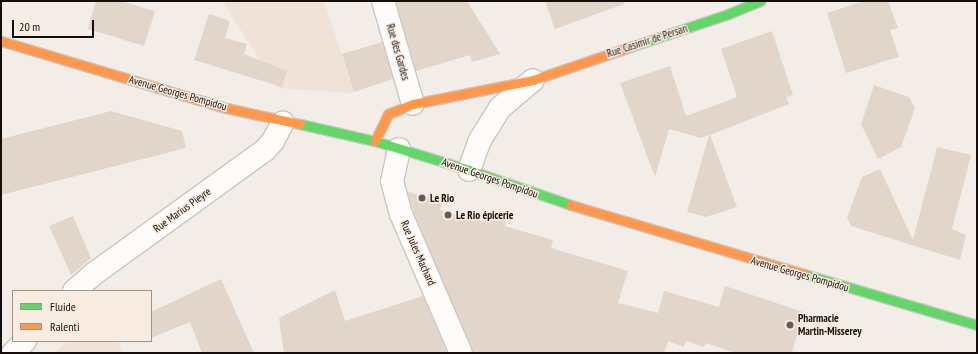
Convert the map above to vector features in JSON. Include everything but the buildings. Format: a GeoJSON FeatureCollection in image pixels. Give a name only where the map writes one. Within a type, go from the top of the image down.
{"type":"FeatureCollection","features":[{"type":"Feature","properties":{"kind":"main road","name":"Rue Casimir de Persan"},"geometry":{"type":"LineString","coordinates":[[375,141],[388,114],[413,104],[533,80],[728,14],[760,1]]}},
{"type":"Feature","properties":{"kind":"main road","name":"Avenue Georges Pompidou"},"geometry":{"type":"LineString","coordinates":[[1,41],[226,108],[282,122],[375,141],[469,170],[554,200],[977,325]]}},
{"type":"Feature","properties":{"kind":"street","name":"Rue des Gardes"},"geometry":{"type":"LineString","coordinates":[[383,1],[413,104]]}},
{"type":"Feature","properties":{"kind":"street","name":"Rue Casimir de Persan"},"geometry":{"type":"LineString","coordinates":[[469,170],[480,140],[500,108],[533,80]]}},
{"type":"Feature","properties":{"kind":"street","name":"Rue Marius Pieyre"},"geometry":{"type":"LineString","coordinates":[[75,290],[95,273],[265,150],[273,141],[282,122]]}},
{"type":"Feature","properties":{"kind":"street","name":"Rue Jules Machard"},"geometry":{"type":"LineString","coordinates":[[399,149],[392,181],[401,214],[461,353]]}},
{"type":"Feature","properties":{"kind":"street"},"geometry":{"type":"LineString","coordinates":[[13,353],[24,342]]}},
{"type":"Feature","properties":{"kind":"shaded area"},"geometry":{"type":"Polygon","coordinates":[[[222,1],[324,1],[354,92],[350,93],[278,88],[222,1]]]}},
{"type":"Feature","properties":{"kind":"shaded area"},"geometry":{"type":"Polygon","coordinates":[[[66,342],[118,342],[123,353],[54,353],[66,342]]]}},
{"type":"Feature","properties":{"kind":"traffic: fast"},"geometry":{"type":"LineString","coordinates":[[630,47],[728,14],[760,1]]}},
{"type":"Feature","properties":{"kind":"traffic: fast"},"geometry":{"type":"LineString","coordinates":[[300,124],[375,141],[469,170],[571,205]]}},
{"type":"Feature","properties":{"kind":"traffic: fast"},"geometry":{"type":"LineString","coordinates":[[804,274],[977,325]]}},
{"type":"Feature","properties":{"kind":"traffic: slow"},"geometry":{"type":"LineString","coordinates":[[1,41],[226,108],[300,124]]}},
{"type":"Feature","properties":{"kind":"traffic: slow"},"geometry":{"type":"LineString","coordinates":[[375,141],[388,114],[413,104],[533,80],[630,47]]}},
{"type":"Feature","properties":{"kind":"traffic: slow"},"geometry":{"type":"LineString","coordinates":[[571,205],[804,274]]}},
{"type":"Feature","properties":{"kind":"place","name":"Le Rio"},"geometry":{"type":"Point","coordinates":[422,198]}},
{"type":"Feature","properties":{"kind":"place","name":"Le Rio épicerie"},"geometry":{"type":"Point","coordinates":[448,215]}},
{"type":"Feature","properties":{"kind":"place","name":"Pharmacie Martin-Misserey"},"geometry":{"type":"Point","coordinates":[790,325]}}]}
